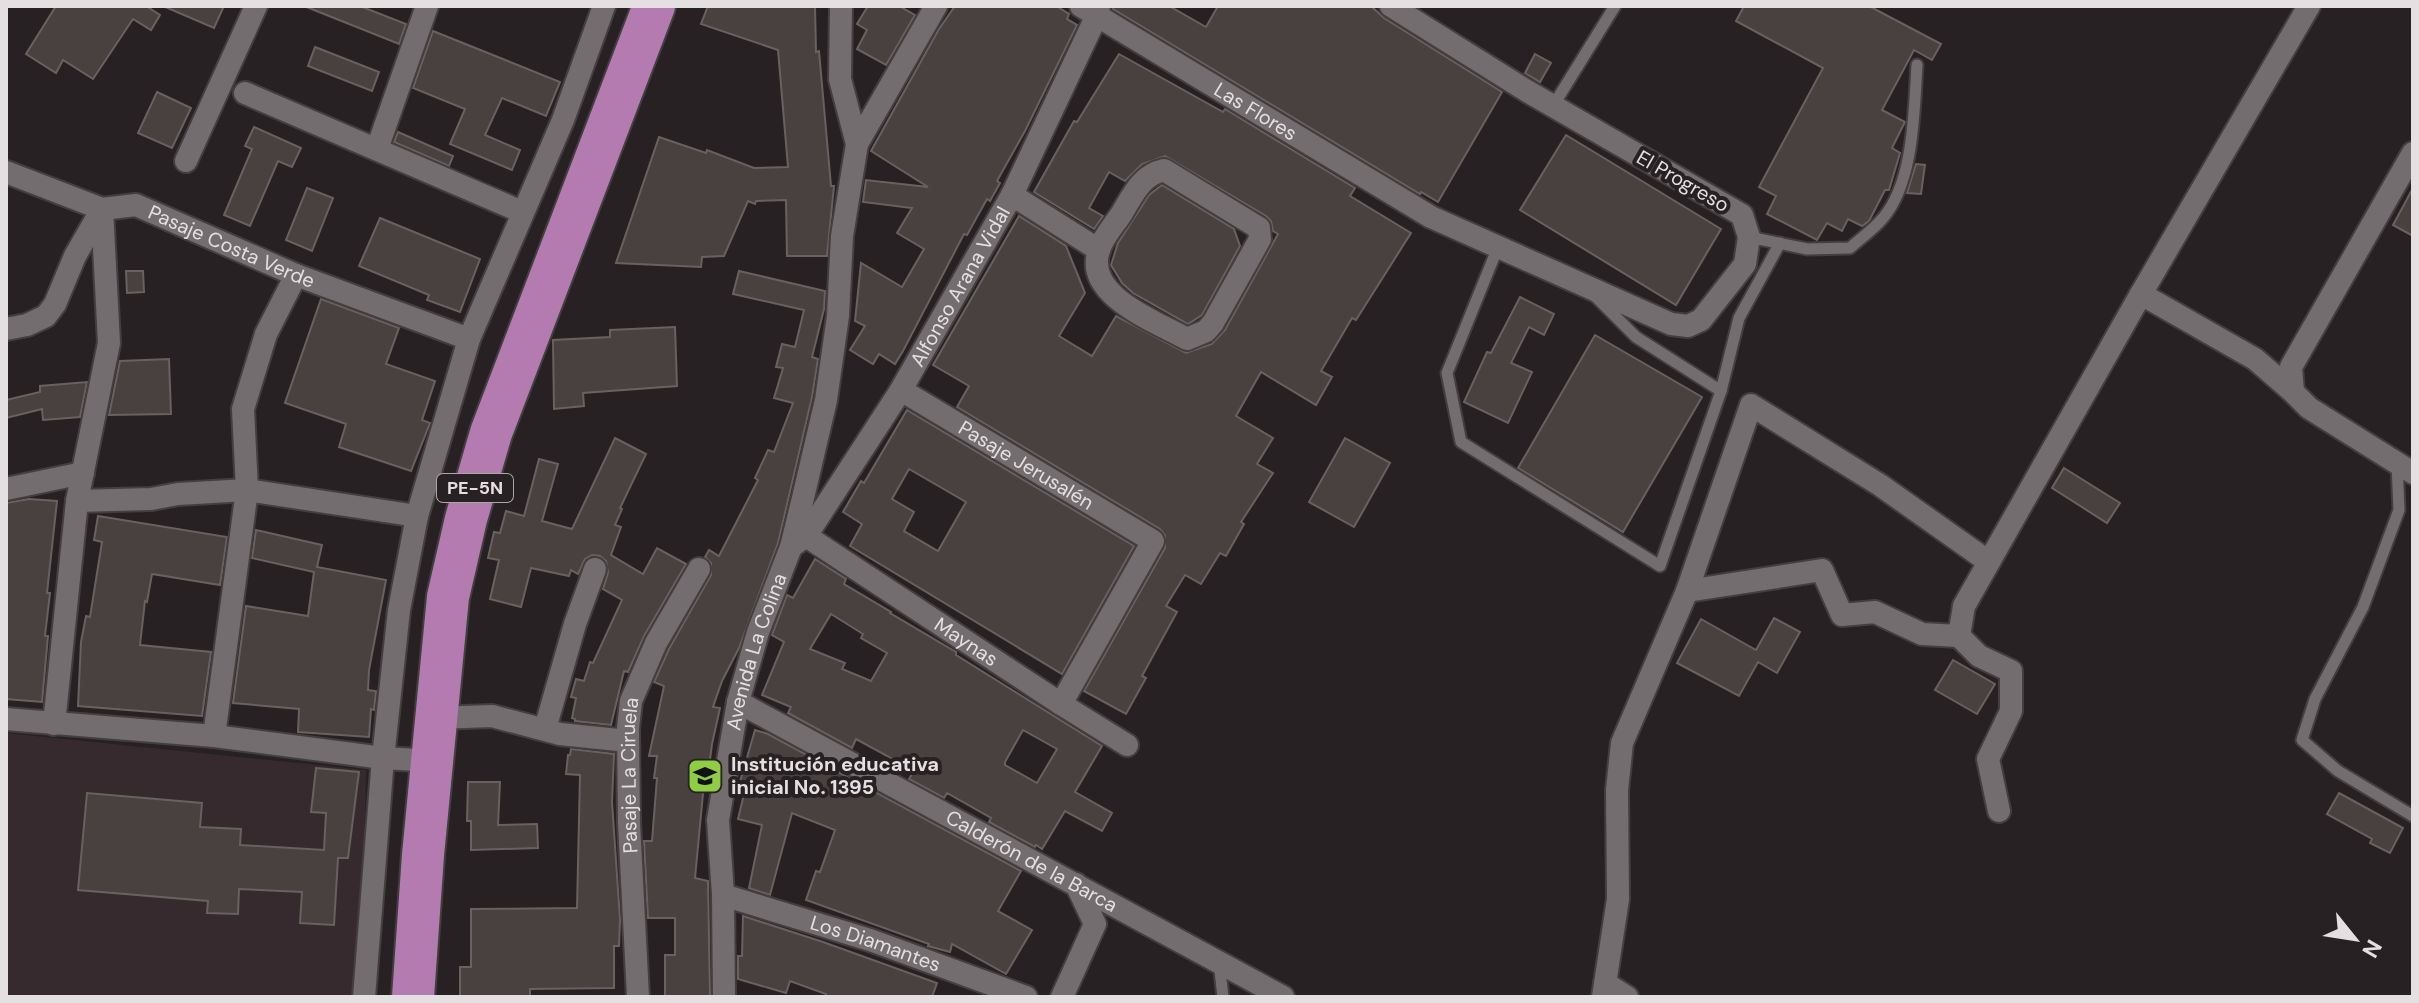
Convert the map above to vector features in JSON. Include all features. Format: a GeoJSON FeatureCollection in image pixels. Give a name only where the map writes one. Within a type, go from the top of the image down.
{"type":"FeatureCollection","features":[{"type":"Feature","properties":{"kind":"highway","name":"PE-5N"},"geometry":{"type":"LineString","coordinates":[[413,997],[448,597],[466,519],[491,433],[654,6]]}},
{"type":"Feature","properties":{"kind":"street"},"geometry":{"type":"LineString","coordinates":[[186,161],[256,6]]}},
{"type":"Feature","properties":{"kind":"street"},"geometry":{"type":"LineString","coordinates":[[377,149],[427,6]]}},
{"type":"Feature","properties":{"kind":"street"},"geometry":{"type":"LineString","coordinates":[[841,6],[840,79],[857,144]]}},
{"type":"Feature","properties":{"kind":"street"},"geometry":{"type":"LineString","coordinates":[[798,542],[826,400],[838,316],[842,236],[857,144],[936,6]]}},
{"type":"Feature","properties":{"kind":"street","name":"El Progreso"},"geometry":{"type":"LineString","coordinates":[[1391,6],[1553,106],[1742,215],[1749,237]]}},
{"type":"Feature","properties":{"kind":"street"},"geometry":{"type":"LineString","coordinates":[[1959,636],[1964,606],[2309,6]]}},
{"type":"Feature","properties":{"kind":"street"},"geometry":{"type":"LineString","coordinates":[[364,997],[383,758],[399,610],[417,516],[469,339],[563,120],[599,8]]}},
{"type":"Feature","properties":{"kind":"street","name":"Alfonso Arana Vidal"},"geometry":{"type":"LineString","coordinates":[[798,542],[901,390],[1012,195],[1092,9]]}},
{"type":"Feature","properties":{"kind":"street","name":"Las Flores"},"geometry":{"type":"LineString","coordinates":[[1092,9],[1431,217],[1498,247]]}},
{"type":"Feature","properties":{"kind":"street"},"geometry":{"type":"LineString","coordinates":[[245,93],[522,212]]}},
{"type":"Feature","properties":{"kind":"street"},"geometry":{"type":"LineString","coordinates":[[2293,392],[2291,367],[2413,153]]}},
{"type":"Feature","properties":{"kind":"street"},"geometry":{"type":"LineString","coordinates":[[1164,170],[1259,228],[1260,239],[1213,323],[1206,331],[1187,339],[1110,295],[1097,276],[1099,250],[1141,182],[1154,172],[1164,170]]}},
{"type":"Feature","properties":{"kind":"street"},"geometry":{"type":"LineString","coordinates":[[6,172],[102,209]]}},
{"type":"Feature","properties":{"kind":"street"},"geometry":{"type":"LineString","coordinates":[[1012,195],[1099,250]]}},
{"type":"Feature","properties":{"kind":"street","name":"Pasaje Costa Verde"},"geometry":{"type":"LineString","coordinates":[[102,209],[136,205],[296,275],[469,339]]}},
{"type":"Feature","properties":{"kind":"street"},"geometry":{"type":"LineString","coordinates":[[6,329],[27,325],[46,316],[55,304],[75,256],[102,209]]}},
{"type":"Feature","properties":{"kind":"street"},"geometry":{"type":"LineString","coordinates":[[54,724],[77,501],[109,343],[102,209]]}},
{"type":"Feature","properties":{"kind":"street"},"geometry":{"type":"LineString","coordinates":[[1498,247],[1671,324],[1688,326],[1701,320],[1745,264],[1749,237]]}},
{"type":"Feature","properties":{"kind":"street"},"geometry":{"type":"LineString","coordinates":[[214,736],[247,490],[243,409],[266,334],[296,275]]}},
{"type":"Feature","properties":{"kind":"street"},"geometry":{"type":"LineString","coordinates":[[2141,294],[2255,359],[2309,408],[2405,468]]}},
{"type":"Feature","properties":{"kind":"street","name":"Pasaje Jerusalén"},"geometry":{"type":"LineString","coordinates":[[901,390],[1153,541],[1061,704]]}},
{"type":"Feature","properties":{"kind":"street"},"geometry":{"type":"LineString","coordinates":[[1627,997],[1604,990],[1618,899],[1617,790],[1622,743],[1687,591],[1751,405],[1880,485],[1989,562]]}},
{"type":"Feature","properties":{"kind":"street"},"geometry":{"type":"LineString","coordinates":[[6,489],[83,473]]}},
{"type":"Feature","properties":{"kind":"street"},"geometry":{"type":"LineString","coordinates":[[77,501],[151,499],[178,494],[247,490],[417,516]]}},
{"type":"Feature","properties":{"kind":"street","name":"Avenida La Colina"},"geometry":{"type":"LineString","coordinates":[[724,997],[723,895],[718,820],[738,702],[758,632],[798,542]]}},
{"type":"Feature","properties":{"kind":"street","name":"Maynas"},"geometry":{"type":"LineString","coordinates":[[798,542],[1127,745]]}},
{"type":"Feature","properties":{"kind":"street"},"geometry":{"type":"LineString","coordinates":[[545,729],[575,624],[595,569]]}},
{"type":"Feature","properties":{"kind":"street","name":"Pasaje La Ciruela"},"geometry":{"type":"LineString","coordinates":[[638,997],[629,823],[631,701],[656,643],[699,569]]}},
{"type":"Feature","properties":{"kind":"street"},"geometry":{"type":"LineString","coordinates":[[1687,591],[1822,570],[1842,615],[1875,612],[1922,634],[1959,636],[1979,656],[2011,671],[2011,711],[1988,759],[1999,811]]}},
{"type":"Feature","properties":{"kind":"street","name":"Calderón de la Barca"},"geometry":{"type":"LineString","coordinates":[[738,702],[1283,997]]}},
{"type":"Feature","properties":{"kind":"street"},"geometry":{"type":"LineString","coordinates":[[436,718],[492,716],[582,737],[628,741]]}},
{"type":"Feature","properties":{"kind":"street"},"geometry":{"type":"LineString","coordinates":[[6,719],[214,736],[383,758],[433,761]]}},
{"type":"Feature","properties":{"kind":"street"},"geometry":{"type":"LineString","coordinates":[[1062,997],[1095,924],[1076,884]]}},
{"type":"Feature","properties":{"kind":"street","name":"Los Diamantes"},"geometry":{"type":"LineString","coordinates":[[723,895],[870,940],[1026,997]]}},
{"type":"Feature","properties":{"kind":"lane"},"geometry":{"type":"LineString","coordinates":[[1553,106],[1615,6]]}},
{"type":"Feature","properties":{"kind":"lane"},"geometry":{"type":"LineString","coordinates":[[1749,237],[1807,249],[1850,248],[1885,216],[1902,182],[1912,140],[1917,65]]}},
{"type":"Feature","properties":{"kind":"lane"},"geometry":{"type":"LineString","coordinates":[[1498,247],[1447,373],[1461,442],[1660,566],[1721,391],[1739,318],[1780,243]]}},
{"type":"Feature","properties":{"kind":"lane"},"geometry":{"type":"LineString","coordinates":[[1586,286],[1636,337],[1721,391]]}},
{"type":"Feature","properties":{"kind":"lane"},"geometry":{"type":"LineString","coordinates":[[2405,468],[2399,510],[2363,607],[2315,699],[2302,740],[2338,771],[2413,816]]}},
{"type":"Feature","properties":{"kind":"lane"},"geometry":{"type":"LineString","coordinates":[[1219,962],[1223,997]]}},
{"type":"Feature","properties":{"kind":"shaded area"},"geometry":{"type":"Polygon","coordinates":[[[6,733],[366,770],[361,997],[6,997],[6,733]]]}},
{"type":"Feature","properties":{"kind":"building"},"geometry":{"type":"Polygon","coordinates":[[[56,6],[146,6],[160,15],[151,30],[133,19],[93,79],[63,60],[56,73],[26,54],[56,6]]]}},
{"type":"Feature","properties":{"kind":"building"},"geometry":{"type":"Polygon","coordinates":[[[163,6],[224,6],[214,28],[163,6]]]}},
{"type":"Feature","properties":{"kind":"building"},"geometry":{"type":"Polygon","coordinates":[[[304,6],[360,6],[406,24],[399,44],[304,6]]]}},
{"type":"Feature","properties":{"kind":"building"},"geometry":{"type":"Polygon","coordinates":[[[708,6],[815,6],[816,52],[819,51],[831,186],[834,186],[827,256],[787,256],[786,200],[756,201],[755,204],[748,201],[724,256],[702,257],[701,267],[616,263],[659,137],[706,153],[707,150],[754,168],[788,167],[778,50],[701,24],[708,6]]]}},
{"type":"Feature","properties":{"kind":"building"},"geometry":{"type":"Polygon","coordinates":[[[868,6],[899,6],[915,15],[886,65],[857,49],[867,30],[857,24],[868,6]]]}},
{"type":"Feature","properties":{"kind":"building"},"geometry":{"type":"Polygon","coordinates":[[[955,6],[1056,6],[1069,14],[1067,19],[1077,25],[997,181],[1000,183],[990,201],[987,199],[967,235],[964,234],[903,351],[895,364],[879,354],[873,364],[850,350],[865,326],[855,321],[861,263],[902,287],[924,249],[897,233],[912,208],[863,202],[866,180],[928,187],[871,151],[955,6]]]}},
{"type":"Feature","properties":{"kind":"building"},"geometry":{"type":"Polygon","coordinates":[[[1113,6],[1169,6],[1206,27],[1218,6],[1371,6],[1384,18],[1502,92],[1438,202],[1113,9],[1113,6]]]}},
{"type":"Feature","properties":{"kind":"building"},"geometry":{"type":"Polygon","coordinates":[[[1744,6],[1869,6],[1941,44],[1932,60],[1914,50],[1882,110],[1905,122],[1892,148],[1900,153],[1889,190],[1885,190],[1869,221],[1862,226],[1848,219],[1842,231],[1827,223],[1817,240],[1767,214],[1776,196],[1759,187],[1823,68],[1736,21],[1744,6]]]}},
{"type":"Feature","properties":{"kind":"building"},"geometry":{"type":"Polygon","coordinates":[[[433,31],[560,82],[546,116],[502,98],[485,135],[520,150],[512,170],[450,144],[465,109],[413,88],[433,31]]]}},
{"type":"Feature","properties":{"kind":"building"},"geometry":{"type":"Polygon","coordinates":[[[315,47],[379,72],[372,91],[308,66],[315,47]]]}},
{"type":"Feature","properties":{"kind":"building"},"geometry":{"type":"Polygon","coordinates":[[[1119,54],[1223,112],[1225,109],[1355,188],[1350,196],[1411,233],[1356,320],[1352,318],[1321,371],[1332,377],[1316,405],[1261,372],[1236,416],[1273,438],[1257,464],[1273,473],[1241,522],[1244,524],[1226,556],[1220,553],[1201,584],[1185,575],[1166,606],[1177,612],[1142,676],[1146,678],[1126,714],[1084,691],[1165,548],[1165,535],[1160,529],[957,407],[969,386],[933,365],[1019,216],[1066,246],[1085,293],[1059,336],[1092,356],[1116,316],[1186,353],[1212,344],[1225,330],[1278,234],[1273,231],[1271,221],[1266,216],[1165,156],[1142,164],[1125,181],[1109,172],[1089,208],[1103,216],[1094,229],[1034,192],[1074,121],[1077,122],[1119,54]]]}},
{"type":"Feature","properties":{"kind":"building"},"geometry":{"type":"Polygon","coordinates":[[[1535,54],[1551,63],[1540,82],[1525,73],[1535,54]]]}},
{"type":"Feature","properties":{"kind":"building"},"geometry":{"type":"Polygon","coordinates":[[[157,92],[191,108],[172,148],[138,133],[157,92]]]}},
{"type":"Feature","properties":{"kind":"building"},"geometry":{"type":"Polygon","coordinates":[[[254,127],[301,148],[292,167],[278,161],[250,226],[224,215],[252,149],[245,146],[254,127]]]}},
{"type":"Feature","properties":{"kind":"building"},"geometry":{"type":"Polygon","coordinates":[[[398,132],[453,156],[449,166],[394,142],[398,132]]]}},
{"type":"Feature","properties":{"kind":"building"},"geometry":{"type":"Polygon","coordinates":[[[1566,135],[1721,229],[1676,305],[1520,210],[1566,135]]]}},
{"type":"Feature","properties":{"kind":"building"},"geometry":{"type":"Polygon","coordinates":[[[1916,164],[1925,165],[1921,194],[1907,193],[1916,164]]]}},
{"type":"Feature","properties":{"kind":"building"},"geometry":{"type":"Polygon","coordinates":[[[1162,185],[1234,229],[1240,246],[1202,315],[1188,324],[1133,293],[1122,283],[1111,265],[1118,243],[1149,195],[1162,185]]]}},
{"type":"Feature","properties":{"kind":"building"},"geometry":{"type":"Polygon","coordinates":[[[307,188],[333,198],[312,251],[286,240],[307,188]]]}},
{"type":"Feature","properties":{"kind":"building"},"geometry":{"type":"Polygon","coordinates":[[[2413,188],[2413,236],[2393,225],[2413,188]]]}},
{"type":"Feature","properties":{"kind":"building"},"geometry":{"type":"Polygon","coordinates":[[[380,218],[480,259],[460,312],[427,300],[429,295],[359,266],[380,218]]]}},
{"type":"Feature","properties":{"kind":"building"},"geometry":{"type":"Polygon","coordinates":[[[126,271],[143,271],[144,292],[127,293],[126,271]]]}},
{"type":"Feature","properties":{"kind":"building"},"geometry":{"type":"Polygon","coordinates":[[[739,271],[825,291],[824,309],[812,357],[818,359],[812,397],[778,543],[739,648],[713,707],[720,708],[707,783],[704,783],[695,878],[708,881],[710,997],[665,997],[665,955],[675,955],[675,918],[648,918],[644,841],[652,841],[657,756],[649,756],[664,686],[654,682],[711,575],[711,563],[705,557],[709,550],[719,556],[758,480],[755,478],[768,450],[774,452],[793,403],[774,398],[783,368],[776,367],[782,344],[795,347],[804,310],[733,294],[739,271]]]}},
{"type":"Feature","properties":{"kind":"building"},"geometry":{"type":"Polygon","coordinates":[[[1520,297],[1554,314],[1544,335],[1529,327],[1511,363],[1532,372],[1508,423],[1464,402],[1487,352],[1491,353],[1520,297]]]}},
{"type":"Feature","properties":{"kind":"building"},"geometry":{"type":"Polygon","coordinates":[[[321,299],[399,328],[386,364],[435,381],[422,420],[430,423],[411,471],[339,447],[346,424],[285,403],[321,299]]]}},
{"type":"Feature","properties":{"kind":"building"},"geometry":{"type":"Polygon","coordinates":[[[675,327],[677,386],[583,393],[584,406],[554,409],[553,340],[610,337],[610,330],[675,327]]]}},
{"type":"Feature","properties":{"kind":"building"},"geometry":{"type":"Polygon","coordinates":[[[1595,335],[1702,397],[1623,532],[1518,468],[1595,335]]]}},
{"type":"Feature","properties":{"kind":"building"},"geometry":{"type":"Polygon","coordinates":[[[169,359],[171,414],[109,415],[120,361],[169,359]]]}},
{"type":"Feature","properties":{"kind":"building"},"geometry":{"type":"Polygon","coordinates":[[[87,382],[80,417],[43,420],[42,409],[6,418],[6,400],[40,392],[40,386],[87,382]]]}},
{"type":"Feature","properties":{"kind":"building"},"geometry":{"type":"Polygon","coordinates":[[[907,410],[1134,546],[1062,674],[850,546],[862,524],[843,512],[861,481],[864,483],[907,410]],[[909,469],[892,499],[914,512],[904,531],[938,551],[966,502],[909,469]]]}},
{"type":"Feature","properties":{"kind":"building"},"geometry":{"type":"Polygon","coordinates":[[[615,438],[646,454],[620,508],[615,525],[621,527],[611,555],[643,574],[657,548],[686,564],[644,636],[628,672],[624,671],[611,725],[575,721],[572,718],[576,698],[571,697],[576,679],[584,681],[590,662],[593,663],[622,600],[603,589],[608,573],[606,561],[592,555],[585,559],[578,574],[571,570],[569,576],[531,568],[521,607],[490,599],[499,560],[488,558],[494,532],[500,533],[506,511],[524,516],[539,459],[558,464],[542,521],[572,529],[615,438]]]}},
{"type":"Feature","properties":{"kind":"building"},"geometry":{"type":"Polygon","coordinates":[[[1345,438],[1390,463],[1354,527],[1309,502],[1345,438]]]}},
{"type":"Feature","properties":{"kind":"building"},"geometry":{"type":"Polygon","coordinates":[[[2064,468],[2120,503],[2107,523],[2052,488],[2064,468]]]}},
{"type":"Feature","properties":{"kind":"building"},"geometry":{"type":"Polygon","coordinates":[[[29,499],[57,501],[47,593],[50,593],[42,702],[6,699],[6,503],[29,499]]]}},
{"type":"Feature","properties":{"kind":"building"},"geometry":{"type":"Polygon","coordinates":[[[98,516],[227,537],[220,585],[152,574],[145,601],[140,645],[211,652],[202,716],[78,706],[81,642],[86,616],[90,617],[102,542],[94,540],[98,516]]]}},
{"type":"Feature","properties":{"kind":"building"},"geometry":{"type":"Polygon","coordinates":[[[256,530],[322,545],[317,567],[386,580],[369,670],[368,690],[376,691],[369,737],[298,732],[299,709],[233,703],[246,606],[308,616],[314,572],[252,558],[256,530]]]}},
{"type":"Feature","properties":{"kind":"building"},"geometry":{"type":"Polygon","coordinates":[[[815,559],[846,579],[844,584],[1102,746],[1075,792],[1112,813],[1102,831],[1065,811],[1042,849],[1035,847],[989,822],[991,818],[947,793],[944,798],[909,779],[913,772],[891,758],[856,739],[852,748],[788,713],[791,707],[762,695],[784,642],[772,635],[787,595],[793,598],[815,559]],[[831,614],[810,649],[845,663],[842,669],[871,681],[887,653],[861,638],[863,634],[831,614]],[[1023,730],[1005,765],[1037,783],[1057,749],[1023,730]]]}},
{"type":"Feature","properties":{"kind":"building"},"geometry":{"type":"Polygon","coordinates":[[[1774,618],[1800,632],[1777,673],[1758,662],[1739,696],[1677,663],[1701,619],[1756,650],[1774,618]]]}},
{"type":"Feature","properties":{"kind":"building"},"geometry":{"type":"Polygon","coordinates":[[[1953,660],[1995,684],[1977,714],[1935,690],[1953,660]]]}},
{"type":"Feature","properties":{"kind":"building"},"geometry":{"type":"Polygon","coordinates":[[[755,730],[768,734],[1021,871],[998,911],[1032,930],[1006,974],[952,944],[950,952],[928,946],[806,900],[835,830],[792,813],[770,895],[749,888],[762,825],[738,819],[744,794],[737,792],[755,730]]]}},
{"type":"Feature","properties":{"kind":"building"},"geometry":{"type":"Polygon","coordinates":[[[571,749],[614,754],[612,802],[620,919],[619,946],[614,946],[614,988],[530,989],[530,997],[460,997],[460,967],[471,967],[471,909],[577,908],[580,775],[566,774],[571,749]]]}},
{"type":"Feature","properties":{"kind":"building"},"geometry":{"type":"Polygon","coordinates":[[[316,768],[359,772],[348,858],[338,858],[334,925],[300,923],[302,892],[239,889],[238,914],[207,913],[208,901],[78,890],[87,793],[202,803],[200,827],[241,829],[240,845],[324,850],[326,813],[311,812],[316,768]]]}},
{"type":"Feature","properties":{"kind":"building"},"geometry":{"type":"Polygon","coordinates":[[[468,782],[500,782],[498,825],[537,824],[538,848],[471,850],[471,821],[467,821],[468,782]]]}},
{"type":"Feature","properties":{"kind":"building"},"geometry":{"type":"Polygon","coordinates":[[[2339,793],[2403,828],[2390,853],[2370,843],[2372,839],[2327,814],[2339,793]]]}},
{"type":"Feature","properties":{"kind":"building"},"geometry":{"type":"Polygon","coordinates":[[[743,916],[937,983],[932,997],[825,997],[826,994],[790,981],[786,993],[738,979],[743,916]]]}},
{"type":"Feature","properties":{"kind":"place","name":"Institución educativa inicial No. 1395"},"geometry":{"type":"Point","coordinates":[705,776]}}]}
